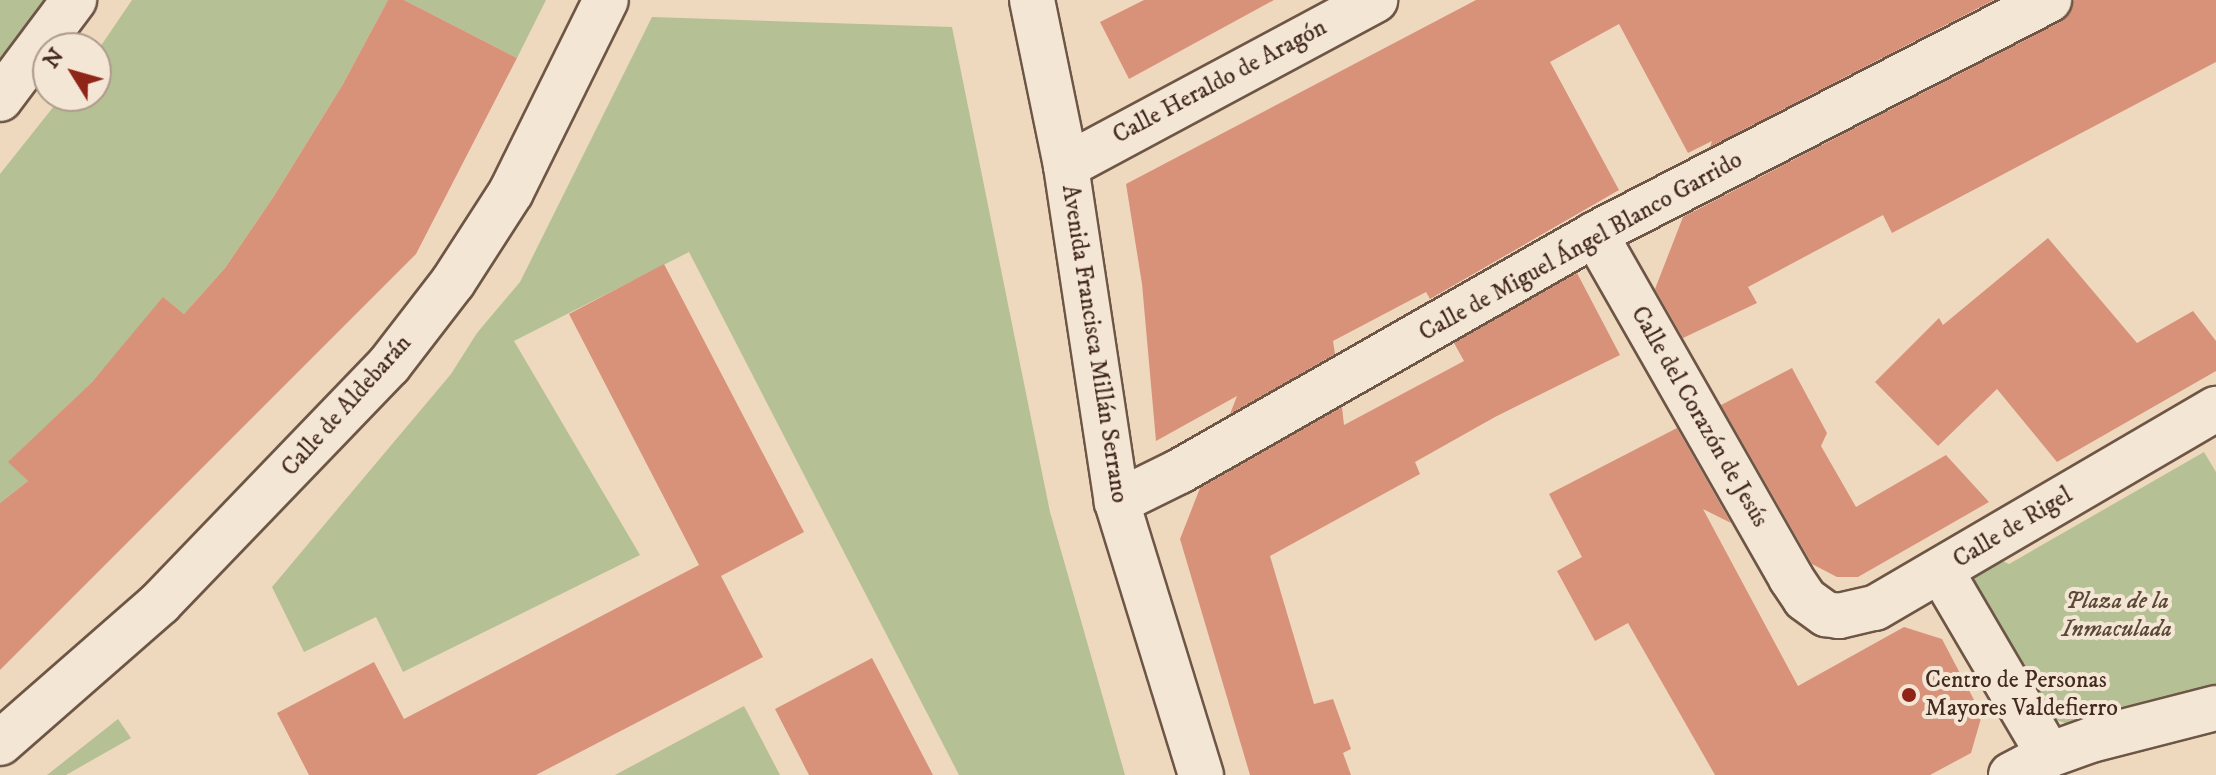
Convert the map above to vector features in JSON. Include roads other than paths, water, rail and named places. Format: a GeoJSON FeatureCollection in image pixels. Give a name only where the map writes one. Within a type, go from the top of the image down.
{"type":"FeatureCollection","features":[{"type":"Feature","properties":{"kind":"street"},"geometry":{"type":"LineString","coordinates":[[0,99],[74,0]]}},
{"type":"Feature","properties":{"kind":"street","name":"Calle de Aldebarán"},"geometry":{"type":"LineString","coordinates":[[0,743],[160,603],[389,365],[453,282],[511,192],[606,0]]}},
{"type":"Feature","properties":{"kind":"street","name":"Avenida Francisca Millán Serrano"},"geometry":{"type":"LineString","coordinates":[[1032,0],[1066,166],[1117,502],[1201,775]]}},
{"type":"Feature","properties":{"kind":"street","name":"Calle Heraldo de Aragón"},"geometry":{"type":"LineString","coordinates":[[1066,166],[1375,0]]}},
{"type":"Feature","properties":{"kind":"street","name":"Calle de Miguel Ángel Blanco Garrido"},"geometry":{"type":"LineString","coordinates":[[1117,502],[1180,471],[1595,234],[2049,0]]}},
{"type":"Feature","properties":{"kind":"street","name":"Calle del Corazón de Jesús"},"geometry":{"type":"LineString","coordinates":[[1595,234],[1805,599]]}},
{"type":"Feature","properties":{"kind":"street","name":"Calle de Rigel"},"geometry":{"type":"LineString","coordinates":[[1805,599],[1826,614],[1858,613],[1941,571],[2216,409]]}},
{"type":"Feature","properties":{"kind":"street"},"geometry":{"type":"LineString","coordinates":[[1941,571],[2049,755]]}},
{"type":"Feature","properties":{"kind":"street"},"geometry":{"type":"LineString","coordinates":[[2011,775],[2049,755],[2158,720],[2216,708]]}},
{"type":"Feature","properties":{"kind":"place","name":"Centro de Personas Mayores Valdefierro"},"geometry":{"type":"Point","coordinates":[1909,695]}},
{"type":"Feature","properties":{"kind":"park label","name":"Plaza de la Inmaculada"},"geometry":{"type":"Point","coordinates":[2117,616]}}]}
